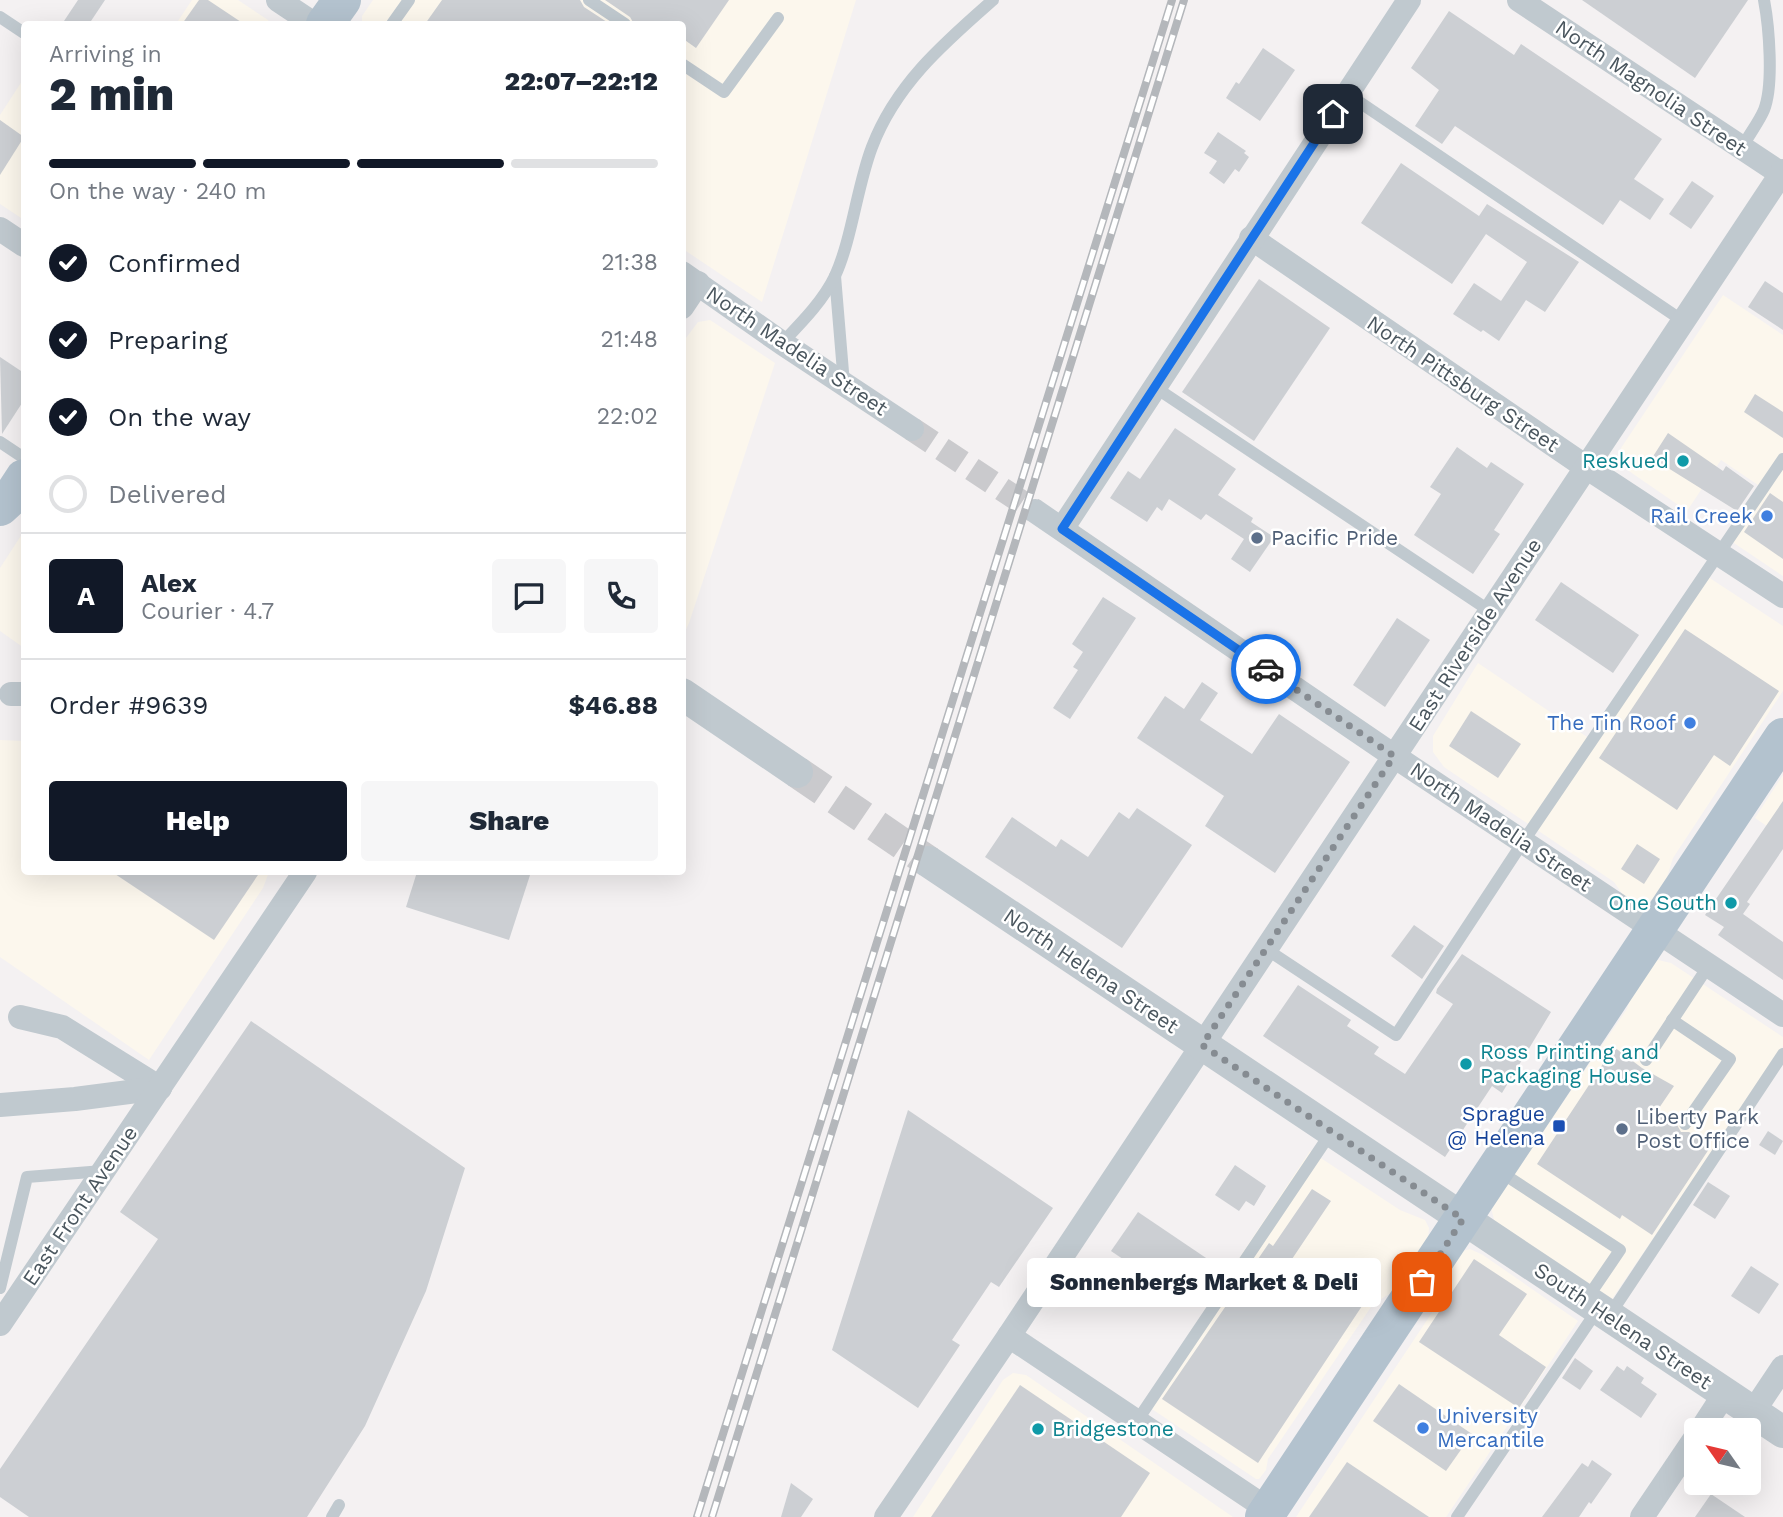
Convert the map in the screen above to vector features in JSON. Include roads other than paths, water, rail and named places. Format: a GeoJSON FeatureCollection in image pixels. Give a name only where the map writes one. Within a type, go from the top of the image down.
{"type":"FeatureCollection","features":[{"type":"Feature","properties":{"kind":"main road"},"geometry":{"type":"LineString","coordinates":[[327,21],[342,0]]}},
{"type":"Feature","properties":{"kind":"main road"},"geometry":{"type":"LineString","coordinates":[[0,531],[12,493]]}},
{"type":"Feature","properties":{"kind":"main road"},"geometry":{"type":"LineString","coordinates":[[1267,1513],[1783,737]]}},
{"type":"Feature","properties":{"kind":"street"},"geometry":{"type":"LineString","coordinates":[[278,0],[310,21]]}},
{"type":"Feature","properties":{"kind":"street"},"geometry":{"type":"LineString","coordinates":[[1062,529],[1409,0]]}},
{"type":"Feature","properties":{"kind":"street","name":"North Magnolia Street"},"geometry":{"type":"LineString","coordinates":[[1519,0],[1782,173]]}},
{"type":"Feature","properties":{"kind":"street","name":"East Riverside Avenue"},"geometry":{"type":"LineString","coordinates":[[886,1517],[1782,173]]}},
{"type":"Feature","properties":{"kind":"street"},"geometry":{"type":"LineString","coordinates":[[0,229],[21,243]]}},
{"type":"Feature","properties":{"kind":"street","name":"North Pittsburg Street"},"geometry":{"type":"LineString","coordinates":[[1251,239],[1586,467],[1783,596]]}},
{"type":"Feature","properties":{"kind":"street","name":"North Madelia Street"},"geometry":{"type":"LineString","coordinates":[[690,278],[782,344],[912,429]]}},
{"type":"Feature","properties":{"kind":"street","name":"North Madelia Street"},"geometry":{"type":"LineString","coordinates":[[1035,511],[1394,756],[1783,1015]]}},
{"type":"Feature","properties":{"kind":"street"},"geometry":{"type":"LineString","coordinates":[[686,697],[797,772]]}},
{"type":"Feature","properties":{"kind":"street","name":"North Helena Street"},"geometry":{"type":"LineString","coordinates":[[929,862],[1463,1219]]}},
{"type":"Feature","properties":{"kind":"street","name":"East Front Avenue"},"geometry":{"type":"LineString","coordinates":[[0,1324],[303,875]]}},
{"type":"Feature","properties":{"kind":"street"},"geometry":{"type":"LineString","coordinates":[[20,1017],[62,1027],[160,1087]]}},
{"type":"Feature","properties":{"kind":"street","name":"East Front Avenue"},"geometry":{"type":"LineString","coordinates":[[0,1105],[75,1099],[160,1087]]}},
{"type":"Feature","properties":{"kind":"street","name":"South Helena Street"},"geometry":{"type":"LineString","coordinates":[[1463,1219],[1783,1432]]}},
{"type":"Feature","properties":{"kind":"street"},"geometry":{"type":"LineString","coordinates":[[1009,1336],[1267,1513]]}},
{"type":"Feature","properties":{"kind":"street"},"geometry":{"type":"LineString","coordinates":[[1753,1412],[1783,1367]]}},
{"type":"Feature","properties":{"kind":"street"},"geometry":{"type":"LineString","coordinates":[[1709,1418],[1725,1393]]}},
{"type":"Feature","properties":{"kind":"street"},"geometry":{"type":"LineString","coordinates":[[1642,1517],[1684,1455]]}},
{"type":"Feature","properties":{"kind":"lane"},"geometry":{"type":"LineString","coordinates":[[394,21],[409,0]]}},
{"type":"Feature","properties":{"kind":"lane"},"geometry":{"type":"LineString","coordinates":[[589,0],[620,21]]}},
{"type":"Feature","properties":{"kind":"lane"},"geometry":{"type":"LineString","coordinates":[[782,344],[811,311],[835,276],[872,146],[900,93],[932,54],[993,0]]}},
{"type":"Feature","properties":{"kind":"lane"},"geometry":{"type":"LineString","coordinates":[[1742,148],[1764,111],[1768,80],[1769,24],[1765,0]]}},
{"type":"Feature","properties":{"kind":"lane"},"geometry":{"type":"LineString","coordinates":[[0,17],[21,31]]}},
{"type":"Feature","properties":{"kind":"lane"},"geometry":{"type":"LineString","coordinates":[[686,67],[724,92],[778,18]]}},
{"type":"Feature","properties":{"kind":"lane"},"geometry":{"type":"LineString","coordinates":[[1346,93],[1683,321]]}},
{"type":"Feature","properties":{"kind":"lane"},"geometry":{"type":"LineString","coordinates":[[835,276],[844,384]]}},
{"type":"Feature","properties":{"kind":"lane"},"geometry":{"type":"LineString","coordinates":[[1156,388],[1490,611]]}},
{"type":"Feature","properties":{"kind":"lane"},"geometry":{"type":"LineString","coordinates":[[0,442],[21,456]]}},
{"type":"Feature","properties":{"kind":"lane"},"geometry":{"type":"LineString","coordinates":[[1266,949],[1396,1035],[1523,842],[1783,459]]}},
{"type":"Feature","properties":{"kind":"lane"},"geometry":{"type":"LineString","coordinates":[[1646,1060],[1709,965]]}},
{"type":"Feature","properties":{"kind":"lane"},"geometry":{"type":"LineString","coordinates":[[1672,1020],[1730,1059],[1685,1124]]}},
{"type":"Feature","properties":{"kind":"lane"},"geometry":{"type":"LineString","coordinates":[[1457,1517],[1597,1309],[1783,1054]]}},
{"type":"Feature","properties":{"kind":"lane"},"geometry":{"type":"LineString","coordinates":[[1137,1422],[1332,1131]]}},
{"type":"Feature","properties":{"kind":"lane"},"geometry":{"type":"LineString","coordinates":[[1496,1169],[1620,1250],[1597,1309]]}},
{"type":"Feature","properties":{"kind":"lane"},"geometry":{"type":"LineString","coordinates":[[0,1288],[27,1177],[104,1171]]}},
{"type":"Feature","properties":{"kind":"tunnel"},"geometry":{"type":"LineString","coordinates":[[912,429],[1035,511]]}},
{"type":"Feature","properties":{"kind":"tunnel"},"geometry":{"type":"LineString","coordinates":[[797,772],[929,862]]}},
{"type":"Feature","properties":{"kind":"railway"},"geometry":{"type":"LineString","coordinates":[[697,1517],[1172,0]]}},
{"type":"Feature","properties":{"kind":"railway"},"geometry":{"type":"LineString","coordinates":[[712,1517],[1184,0]]}},
{"type":"Feature","properties":{"kind":"place","name":"Reskued"},"geometry":{"type":"Point","coordinates":[1683,461]}},
{"type":"Feature","properties":{"kind":"place","name":"Rail Creek"},"geometry":{"type":"Point","coordinates":[1767,516]}},
{"type":"Feature","properties":{"kind":"place","name":"Pacific Pride"},"geometry":{"type":"Point","coordinates":[1257,538]}},
{"type":"Feature","properties":{"kind":"place","name":"The Tin Roof"},"geometry":{"type":"Point","coordinates":[1690,723]}},
{"type":"Feature","properties":{"kind":"place","name":"One South"},"geometry":{"type":"Point","coordinates":[1731,903]}},
{"type":"Feature","properties":{"kind":"place","name":"Ross Printing and Packaging House"},"geometry":{"type":"Point","coordinates":[1466,1064]}},
{"type":"Feature","properties":{"kind":"place","name":"Sprague @ Helena"},"geometry":{"type":"Point","coordinates":[1559,1126]}},
{"type":"Feature","properties":{"kind":"place","name":"Liberty Park Post Office"},"geometry":{"type":"Point","coordinates":[1622,1129]}},
{"type":"Feature","properties":{"kind":"place","name":"Sonnenbergs Market & Deli"},"geometry":{"type":"Point","coordinates":[1422,1282]}},
{"type":"Feature","properties":{"kind":"place","name":"University Mercantile"},"geometry":{"type":"Point","coordinates":[1423,1428]}},
{"type":"Feature","properties":{"kind":"place","name":"Bridgestone"},"geometry":{"type":"Point","coordinates":[1038,1429]}}]}
